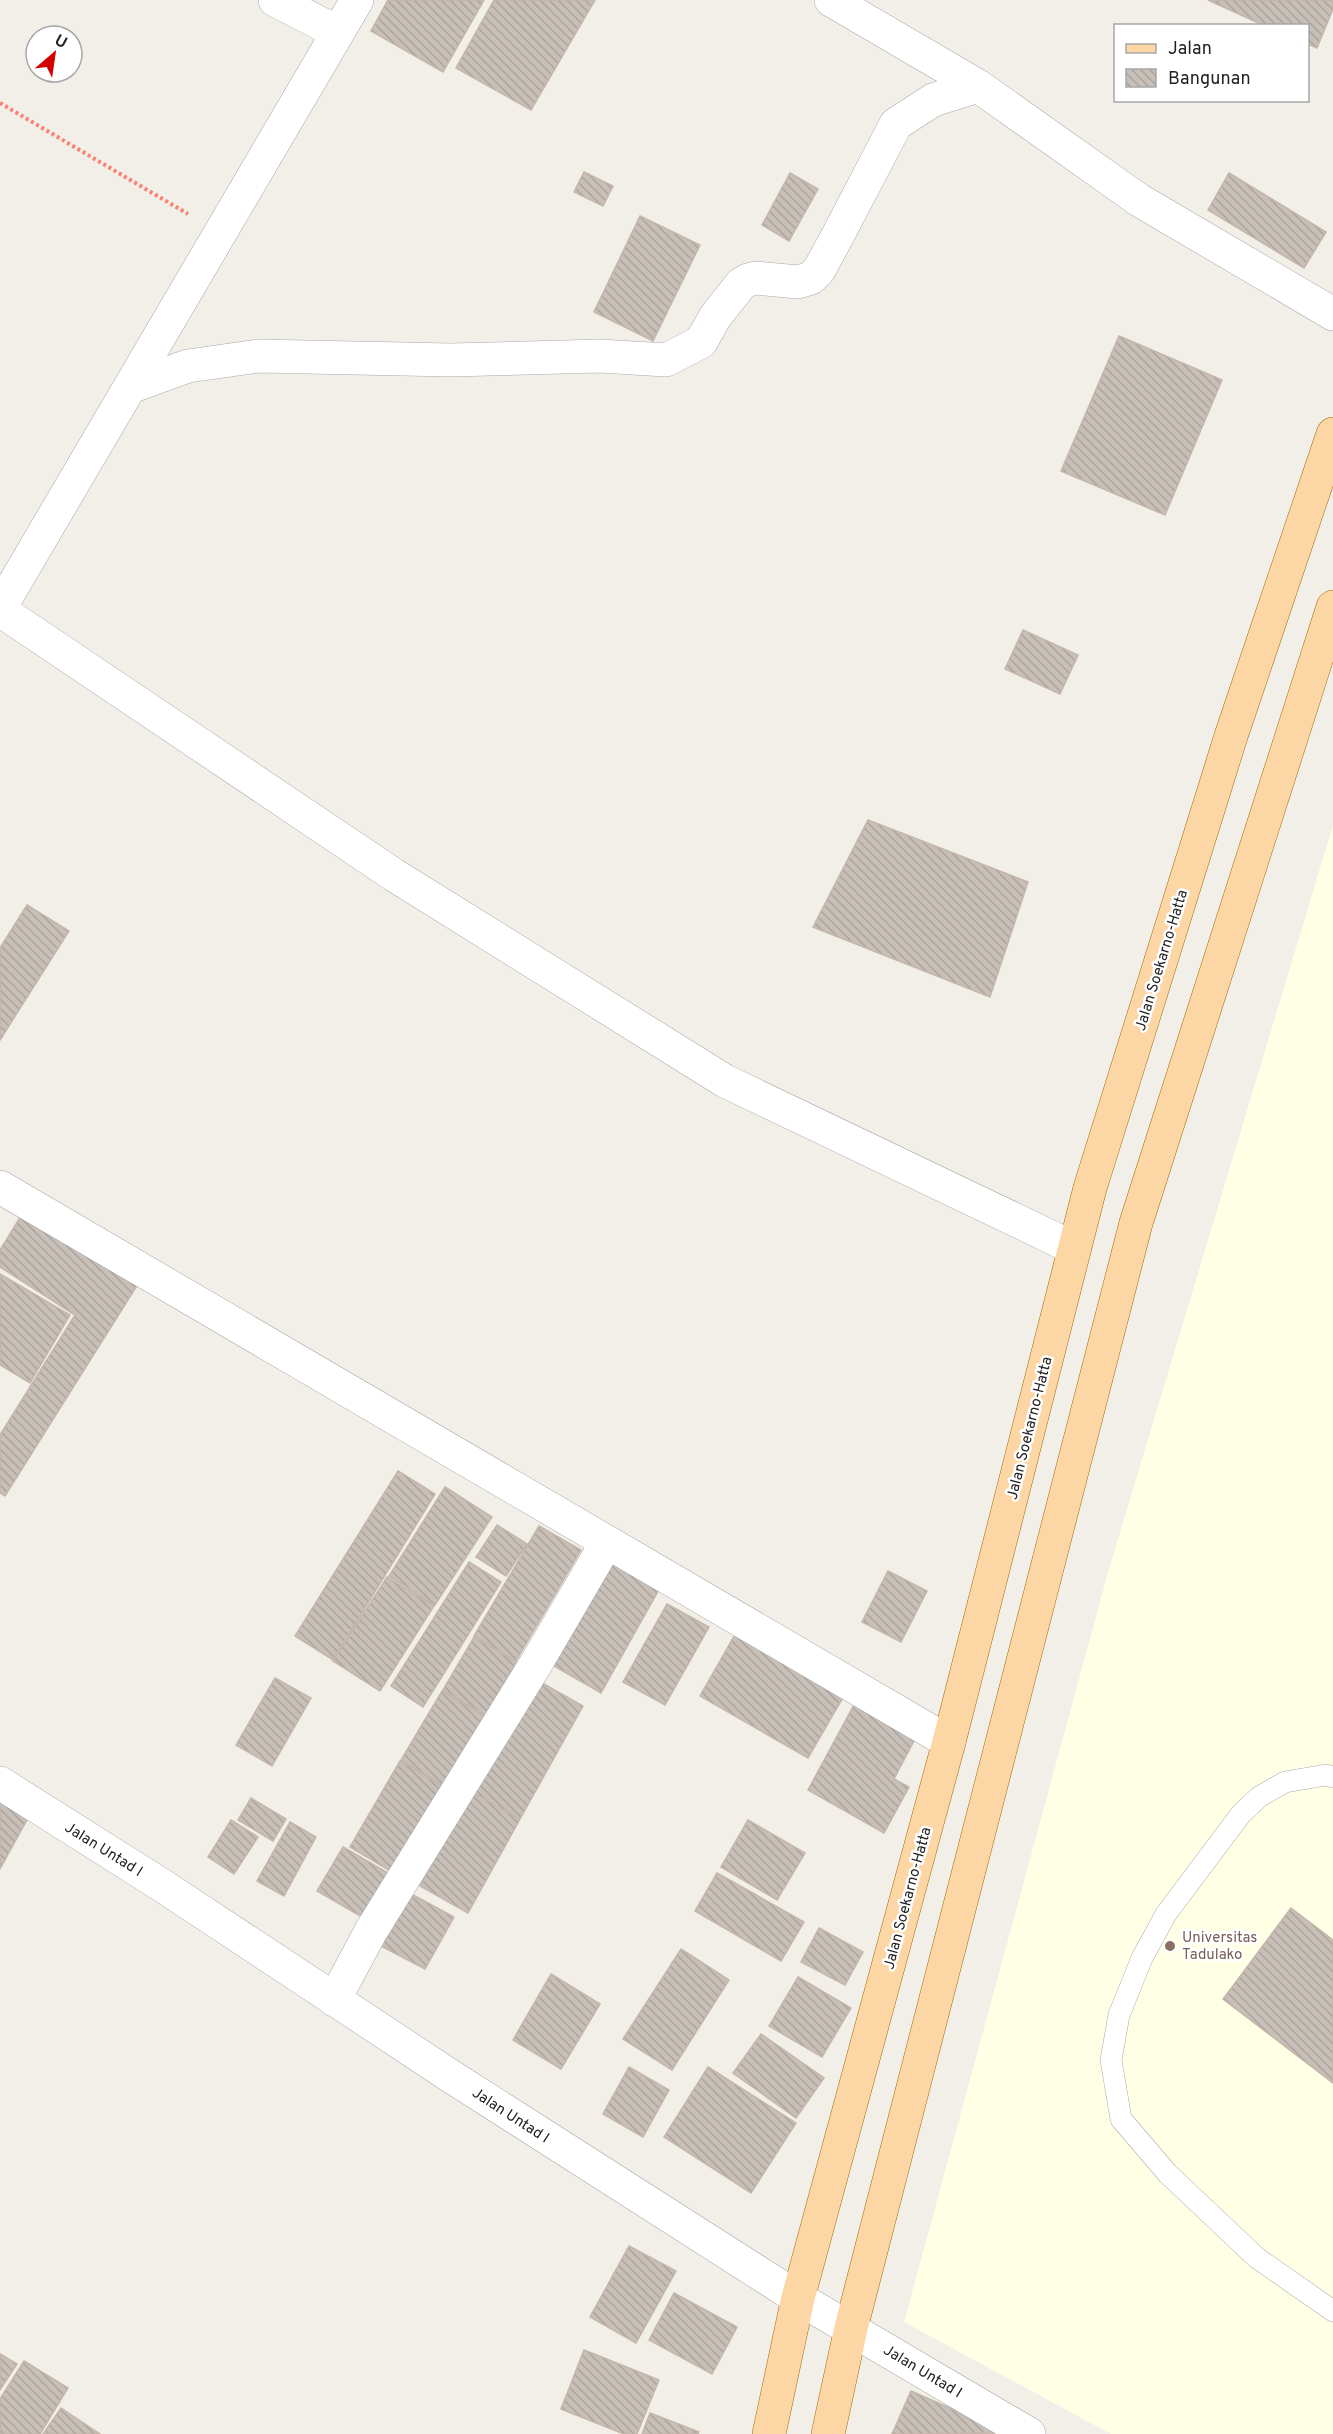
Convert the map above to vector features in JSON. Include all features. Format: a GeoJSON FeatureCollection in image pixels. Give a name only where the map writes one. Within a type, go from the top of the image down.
{"type":"FeatureCollection","features":[{"type":"Feature","properties":{"kind":"main road","name":"Jalan Soekarno-Hatta"},"geometry":{"type":"LineString","coordinates":[[769,2434],[798,2298],[949,1742],[1090,1188],[1231,736],[1333,434]]}},
{"type":"Feature","properties":{"kind":"main road"},"geometry":{"type":"LineString","coordinates":[[828,2434],[851,2328],[1136,1223],[1333,607]]}},
{"type":"Feature","properties":{"kind":"street"},"geometry":{"type":"LineString","coordinates":[[275,0],[337,32]]}},
{"type":"Feature","properties":{"kind":"street"},"geometry":{"type":"LineString","coordinates":[[357,0],[0,609],[394,875],[725,1081],[1074,1248]]}},
{"type":"Feature","properties":{"kind":"street"},"geometry":{"type":"LineString","coordinates":[[831,0],[978,86],[1139,200],[1333,314]]}},
{"type":"Feature","properties":{"kind":"street"},"geometry":{"type":"LineString","coordinates":[[130,387],[188,366],[259,356],[451,360],[600,356],[666,360],[701,342],[715,317],[741,284],[748,280],[756,278],[798,282],[811,278],[819,270],[829,253],[896,124],[933,100],[978,86]]}},
{"type":"Feature","properties":{"kind":"street"},"geometry":{"type":"LineString","coordinates":[[0,1187],[949,1742]]}},
{"type":"Feature","properties":{"kind":"street"},"geometry":{"type":"LineString","coordinates":[[334,2000],[371,1931],[537,1662],[607,1542]]}},
{"type":"Feature","properties":{"kind":"street","name":"Jalan Untad I"},"geometry":{"type":"LineString","coordinates":[[0,1784],[163,1886],[334,2000],[798,2298],[1029,2434]]}},
{"type":"Feature","properties":{"kind":"lane"},"geometry":{"type":"LineString","coordinates":[[1333,1778],[1326,1775],[1285,1782],[1259,1797],[1241,1814],[1166,1914],[1142,1958],[1119,2015],[1111,2060],[1120,2119],[1168,2174],[1257,2258],[1333,2311]]}},
{"type":"Feature","properties":{"kind":"path"},"geometry":{"type":"LineString","coordinates":[[0,104],[220,233]]}},
{"type":"Feature","properties":{"kind":"shaded area","name":"Universitas Tadulako"},"geometry":{"type":"Polygon","coordinates":[[[1333,825],[1333,2434],[1111,2434],[904,2322],[1109,1569],[1333,825]]]}},
{"type":"Feature","properties":{"kind":"building"},"geometry":{"type":"Polygon","coordinates":[[[388,0],[484,0],[443,72],[371,31],[388,0]]]}},
{"type":"Feature","properties":{"kind":"building"},"geometry":{"type":"Polygon","coordinates":[[[494,0],[595,0],[531,110],[456,68],[494,0]]]}},
{"type":"Feature","properties":{"kind":"building"},"geometry":{"type":"Polygon","coordinates":[[[1208,0],[1333,0],[1333,9],[1317,48],[1309,44],[1309,24],[1261,24],[1208,0]]]}},
{"type":"Feature","properties":{"kind":"building"},"geometry":{"type":"Polygon","coordinates":[[[584,172],[613,186],[603,206],[574,192],[584,172]]]}},
{"type":"Feature","properties":{"kind":"building"},"geometry":{"type":"Polygon","coordinates":[[[790,173],[818,189],[789,241],[762,225],[790,173]]]}},
{"type":"Feature","properties":{"kind":"building"},"geometry":{"type":"Polygon","coordinates":[[[1229,173],[1326,232],[1304,268],[1208,210],[1229,173]]]}},
{"type":"Feature","properties":{"kind":"building"},"geometry":{"type":"Polygon","coordinates":[[[640,216],[700,245],[653,341],[594,312],[640,216]]]}},
{"type":"Feature","properties":{"kind":"building"},"geometry":{"type":"Polygon","coordinates":[[[1119,336],[1222,380],[1165,515],[1061,471],[1119,336]]]}},
{"type":"Feature","properties":{"kind":"building"},"geometry":{"type":"Polygon","coordinates":[[[1023,630],[1078,655],[1060,694],[1005,669],[1023,630]]]}},
{"type":"Feature","properties":{"kind":"building"},"geometry":{"type":"Polygon","coordinates":[[[868,820],[1028,882],[990,997],[813,927],[868,820]]]}},
{"type":"Feature","properties":{"kind":"building"},"geometry":{"type":"Polygon","coordinates":[[[27,905],[69,931],[0,1040],[0,948],[27,905]]]}},
{"type":"Feature","properties":{"kind":"building"},"geometry":{"type":"Polygon","coordinates":[[[24,1211],[138,1284],[5,1496],[0,1493],[0,1435],[75,1315],[0,1267],[0,1250],[24,1211]]]}},
{"type":"Feature","properties":{"kind":"building"},"geometry":{"type":"Polygon","coordinates":[[[0,1274],[70,1315],[30,1383],[0,1365],[0,1274]]]}},
{"type":"Feature","properties":{"kind":"building"},"geometry":{"type":"Polygon","coordinates":[[[398,1471],[435,1494],[333,1660],[295,1636],[398,1471]]]}},
{"type":"Feature","properties":{"kind":"building"},"geometry":{"type":"Polygon","coordinates":[[[445,1487],[492,1517],[435,1605],[389,1576],[445,1487]]]}},
{"type":"Feature","properties":{"kind":"building"},"geometry":{"type":"Polygon","coordinates":[[[497,1525],[527,1544],[506,1576],[476,1557],[497,1525]]]}},
{"type":"Feature","properties":{"kind":"building"},"geometry":{"type":"Polygon","coordinates":[[[539,1526],[581,1550],[516,1661],[474,1636],[539,1526]]]}},
{"type":"Feature","properties":{"kind":"building"},"geometry":{"type":"Polygon","coordinates":[[[607,1556],[661,1586],[601,1693],[547,1662],[607,1556]]]}},
{"type":"Feature","properties":{"kind":"building"},"geometry":{"type":"Polygon","coordinates":[[[469,1562],[501,1582],[423,1707],[391,1686],[469,1562]]]}},
{"type":"Feature","properties":{"kind":"building"},"geometry":{"type":"Polygon","coordinates":[[[888,1571],[927,1591],[901,1642],[862,1622],[888,1571]]]}},
{"type":"Feature","properties":{"kind":"building"},"geometry":{"type":"Polygon","coordinates":[[[387,1577],[434,1606],[380,1691],[333,1661],[387,1577]]]}},
{"type":"Feature","properties":{"kind":"building"},"geometry":{"type":"Polygon","coordinates":[[[667,1604],[709,1627],[665,1705],[623,1682],[667,1604]]]}},
{"type":"Feature","properties":{"kind":"building"},"geometry":{"type":"Polygon","coordinates":[[[737,1631],[845,1694],[808,1758],[700,1696],[737,1631]]]}},
{"type":"Feature","properties":{"kind":"building"},"geometry":{"type":"Polygon","coordinates":[[[474,1637],[516,1662],[485,1715],[443,1690],[474,1637]]]}},
{"type":"Feature","properties":{"kind":"building"},"geometry":{"type":"Polygon","coordinates":[[[275,1678],[311,1698],[272,1766],[236,1745],[275,1678]]]}},
{"type":"Feature","properties":{"kind":"building"},"geometry":{"type":"Polygon","coordinates":[[[535,1679],[583,1706],[520,1819],[472,1792],[535,1679]]]}},
{"type":"Feature","properties":{"kind":"building"},"geometry":{"type":"Polygon","coordinates":[[[442,1691],[484,1716],[443,1785],[401,1760],[442,1691]]]}},
{"type":"Feature","properties":{"kind":"building"},"geometry":{"type":"Polygon","coordinates":[[[856,1701],[917,1735],[894,1779],[909,1787],[884,1833],[808,1790],[856,1701]]]}},
{"type":"Feature","properties":{"kind":"building"},"geometry":{"type":"Polygon","coordinates":[[[400,1761],[442,1786],[392,1872],[350,1847],[400,1761]]]}},
{"type":"Feature","properties":{"kind":"building"},"geometry":{"type":"Polygon","coordinates":[[[472,1792],[520,1819],[468,1913],[420,1886],[472,1792]]]}},
{"type":"Feature","properties":{"kind":"building"},"geometry":{"type":"Polygon","coordinates":[[[251,1798],[286,1819],[273,1841],[238,1820],[251,1798]]]}},
{"type":"Feature","properties":{"kind":"building"},"geometry":{"type":"Polygon","coordinates":[[[0,1801],[28,1818],[0,1869],[0,1801]]]}},
{"type":"Feature","properties":{"kind":"building"},"geometry":{"type":"Polygon","coordinates":[[[231,1820],[258,1837],[234,1874],[208,1857],[231,1820]]]}},
{"type":"Feature","properties":{"kind":"building"},"geometry":{"type":"Polygon","coordinates":[[[748,1820],[805,1853],[777,1900],[721,1867],[748,1820]]]}},
{"type":"Feature","properties":{"kind":"building"},"geometry":{"type":"Polygon","coordinates":[[[290,1822],[316,1837],[284,1896],[257,1881],[290,1822]]]}},
{"type":"Feature","properties":{"kind":"building"},"geometry":{"type":"Polygon","coordinates":[[[343,1847],[388,1873],[362,1917],[317,1891],[343,1847]]]}},
{"type":"Feature","properties":{"kind":"building"},"geometry":{"type":"Polygon","coordinates":[[[717,1873],[804,1922],[781,1961],[695,1911],[717,1873]]]}},
{"type":"Feature","properties":{"kind":"building"},"geometry":{"type":"Polygon","coordinates":[[[404,1890],[454,1917],[425,1969],[375,1943],[404,1890]]]}},
{"type":"Feature","properties":{"kind":"building"},"geometry":{"type":"Polygon","coordinates":[[[1291,1908],[1333,1940],[1333,2083],[1223,1999],[1291,1908]]]}},
{"type":"Feature","properties":{"kind":"building"},"geometry":{"type":"Polygon","coordinates":[[[819,1928],[863,1952],[845,1985],[801,1962],[819,1928]]]}},
{"type":"Feature","properties":{"kind":"building"},"geometry":{"type":"Polygon","coordinates":[[[681,1949],[729,1980],[672,2070],[623,2039],[681,1949]]]}},
{"type":"Feature","properties":{"kind":"building"},"geometry":{"type":"Polygon","coordinates":[[[551,1974],[600,2004],[561,2069],[513,2040],[551,1974]]]}},
{"type":"Feature","properties":{"kind":"building"},"geometry":{"type":"Polygon","coordinates":[[[798,1977],[851,2008],[822,2057],[769,2026],[798,1977]]]}},
{"type":"Feature","properties":{"kind":"building"},"geometry":{"type":"Polygon","coordinates":[[[761,2034],[824,2078],[796,2118],[733,2073],[761,2034]]]}},
{"type":"Feature","properties":{"kind":"building"},"geometry":{"type":"Polygon","coordinates":[[[629,2067],[669,2090],[643,2137],[603,2114],[629,2067]]]}},
{"type":"Feature","properties":{"kind":"building"},"geometry":{"type":"Polygon","coordinates":[[[708,2067],[796,2123],[751,2193],[664,2137],[708,2067]]]}},
{"type":"Feature","properties":{"kind":"building"},"geometry":{"type":"Polygon","coordinates":[[[629,2246],[676,2271],[636,2343],[590,2317],[629,2246]]]}},
{"type":"Feature","properties":{"kind":"building"},"geometry":{"type":"Polygon","coordinates":[[[674,2293],[737,2327],[712,2374],[649,2340],[674,2293]]]}},
{"type":"Feature","properties":{"kind":"building"},"geometry":{"type":"Polygon","coordinates":[[[584,2350],[659,2380],[637,2434],[624,2434],[561,2409],[584,2350]]]}},
{"type":"Feature","properties":{"kind":"building"},"geometry":{"type":"Polygon","coordinates":[[[0,2354],[17,2364],[0,2390],[0,2354]]]}},
{"type":"Feature","properties":{"kind":"building"},"geometry":{"type":"Polygon","coordinates":[[[24,2361],[68,2388],[40,2434],[0,2434],[0,2399],[24,2361]]]}},
{"type":"Feature","properties":{"kind":"building"},"geometry":{"type":"Polygon","coordinates":[[[911,2391],[1007,2433],[892,2434],[911,2391]]]}},
{"type":"Feature","properties":{"kind":"building"},"geometry":{"type":"Polygon","coordinates":[[[61,2408],[100,2434],[43,2434],[61,2408]]]}},
{"type":"Feature","properties":{"kind":"building"},"geometry":{"type":"Polygon","coordinates":[[[650,2413],[699,2432],[698,2434],[642,2434],[650,2413]]]}},
{"type":"Feature","properties":{"kind":"place","name":"Universitas Tadulako"},"geometry":{"type":"Point","coordinates":[1170,1946]}}]}
